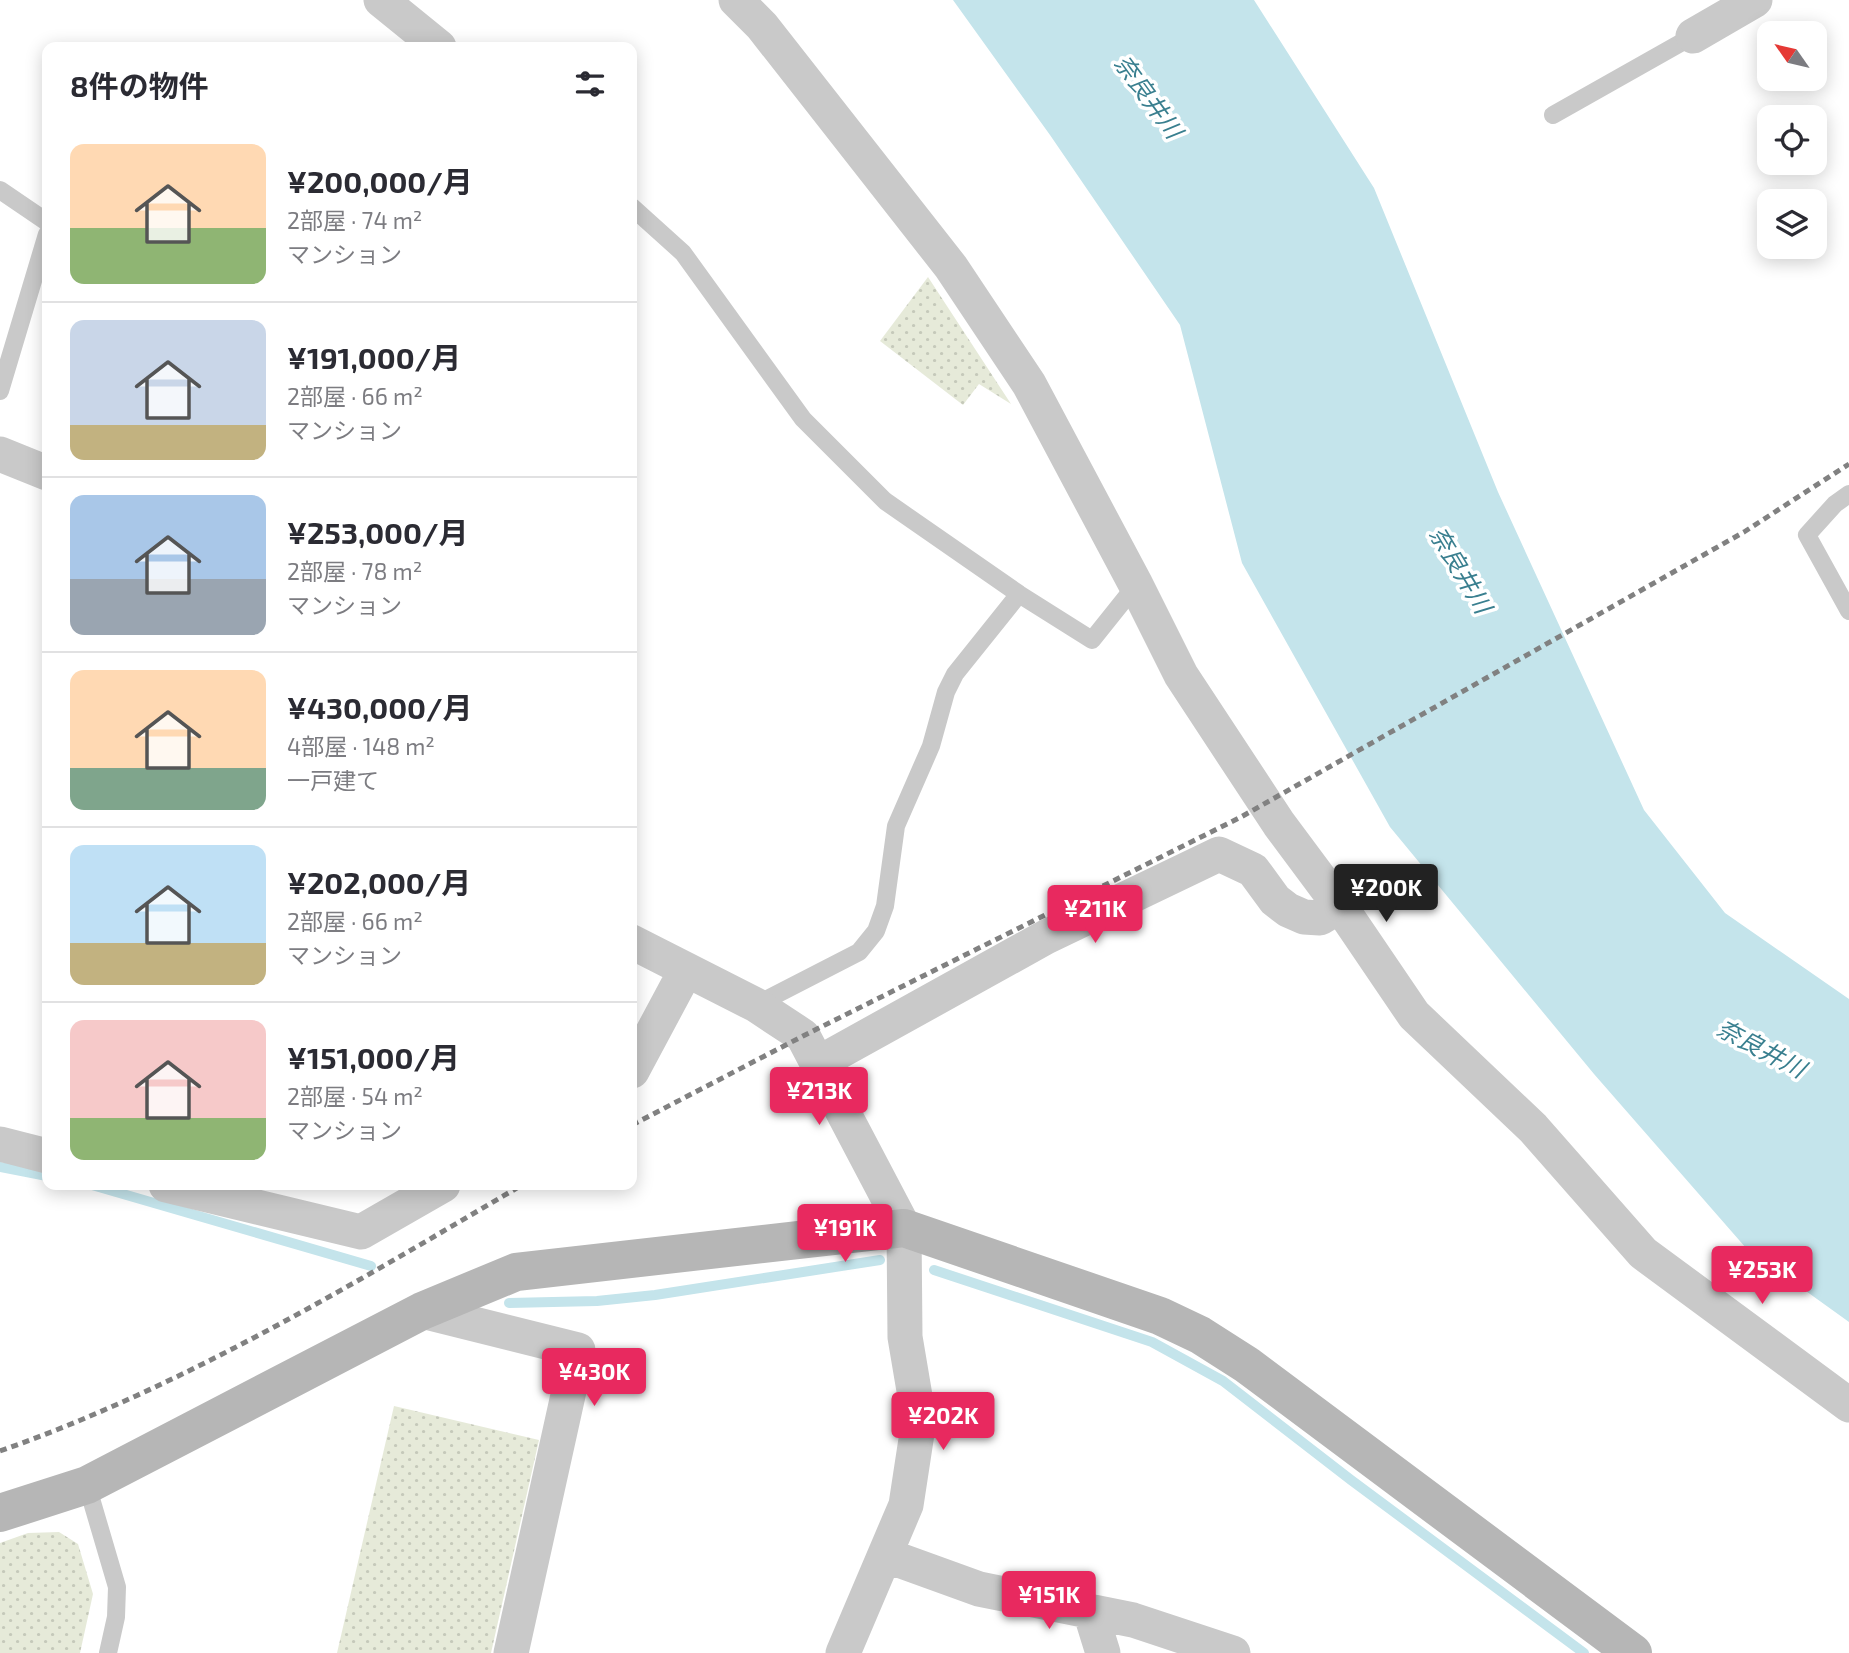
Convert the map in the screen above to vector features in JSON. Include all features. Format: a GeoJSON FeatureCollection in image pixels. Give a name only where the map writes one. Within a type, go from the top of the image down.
{"type":"FeatureCollection","features":[{"type":"Feature","properties":{"kind":"street"},"geometry":{"type":"LineString","coordinates":[[381,0],[433,42]]}},
{"type":"Feature","properties":{"kind":"street"},"geometry":{"type":"LineString","coordinates":[[736,0],[762,26],[951,267],[1029,384],[1181,675],[1279,824],[1340,906],[1414,1015],[1532,1128],[1643,1253],[1849,1405]]}},
{"type":"Feature","properties":{"kind":"street"},"geometry":{"type":"LineString","coordinates":[[1693,36],[1755,0]]}},
{"type":"Feature","properties":{"kind":"street"},"geometry":{"type":"LineString","coordinates":[[0,454],[42,471]]}},
{"type":"Feature","properties":{"kind":"street"},"geometry":{"type":"LineString","coordinates":[[817,1064],[1046,937],[1219,854],[1254,870],[1275,900],[1304,917],[1320,918],[1340,906]]}},
{"type":"Feature","properties":{"kind":"street"},"geometry":{"type":"LineString","coordinates":[[637,945],[755,1005],[803,1036],[904,1228],[905,1337],[919,1420],[906,1505],[843,1653]]}},
{"type":"Feature","properties":{"kind":"street"},"geometry":{"type":"LineString","coordinates":[[637,1062],[686,970]]}},
{"type":"Feature","properties":{"kind":"street"},"geometry":{"type":"LineString","coordinates":[[0,1144],[42,1155]]}},
{"type":"Feature","properties":{"kind":"street"},"geometry":{"type":"LineString","coordinates":[[187,1190],[361,1232],[434,1190]]}},
{"type":"Feature","properties":{"kind":"street"},"geometry":{"type":"LineString","coordinates":[[0,1513],[87,1485],[422,1311],[516,1272],[904,1228],[1114,1299],[1200,1335],[1247,1365],[1633,1653]]}},
{"type":"Feature","properties":{"kind":"street"},"geometry":{"type":"LineString","coordinates":[[422,1311],[578,1350],[511,1653]]}},
{"type":"Feature","properties":{"kind":"street"},"geometry":{"type":"LineString","coordinates":[[885,1555],[979,1589],[1133,1620],[1233,1653]]}},
{"type":"Feature","properties":{"kind":"street"},"geometry":{"type":"LineString","coordinates":[[1090,1611],[1102,1653]]}},
{"type":"Feature","properties":{"kind":"lane"},"geometry":{"type":"LineString","coordinates":[[1553,115],[1693,36]]}},
{"type":"Feature","properties":{"kind":"lane"},"geometry":{"type":"LineString","coordinates":[[0,190],[42,219]]}},
{"type":"Feature","properties":{"kind":"lane"},"geometry":{"type":"LineString","coordinates":[[637,212],[683,253],[803,419],[885,501],[1019,594],[1092,640],[1136,585]]}},
{"type":"Feature","properties":{"kind":"lane"},"geometry":{"type":"LineString","coordinates":[[0,391],[42,251]]}},
{"type":"Feature","properties":{"kind":"lane"},"geometry":{"type":"LineString","coordinates":[[1849,494],[1835,504],[1807,535],[1849,611]]}},
{"type":"Feature","properties":{"kind":"lane"},"geometry":{"type":"LineString","coordinates":[[755,1005],[859,952],[876,932],[885,906],[896,826],[931,746],[946,692],[956,674],[1019,594]]}},
{"type":"Feature","properties":{"kind":"lane"},"geometry":{"type":"LineString","coordinates":[[87,1485],[117,1587],[116,1617],[108,1653]]}},
{"type":"Feature","properties":{"kind":"green space"},"geometry":{"type":"Polygon","coordinates":[[[928,277],[1011,404],[979,384],[963,405],[880,341],[928,277]]]}},
{"type":"Feature","properties":{"kind":"green space"},"geometry":{"type":"Polygon","coordinates":[[[394,1406],[539,1440],[491,1653],[337,1653],[394,1406]]]}},
{"type":"Feature","properties":{"kind":"green space"},"geometry":{"type":"Polygon","coordinates":[[[59,1532],[78,1544],[93,1594],[80,1653],[0,1653],[0,1543],[28,1533],[59,1532]]]}},
{"type":"Feature","properties":{"kind":"water","name":"奈良井川"},"geometry":{"type":"Polygon","coordinates":[[[953,0],[1254,0],[1374,188],[1498,492],[1644,810],[1725,913],[1849,999],[1849,1322],[1746,1248],[1594,1074],[1390,827],[1242,563],[1180,325],[1050,135],[953,0]]]}},
{"type":"Feature","properties":{"kind":"waterway"},"geometry":{"type":"LineString","coordinates":[[0,1167],[42,1175]]}},
{"type":"Feature","properties":{"kind":"waterway"},"geometry":{"type":"LineString","coordinates":[[109,1190],[371,1266]]}},
{"type":"Feature","properties":{"kind":"waterway"},"geometry":{"type":"LineString","coordinates":[[509,1303],[597,1301],[655,1295],[880,1260]]}},
{"type":"Feature","properties":{"kind":"waterway"},"geometry":{"type":"LineString","coordinates":[[934,1270],[1152,1342],[1223,1381],[1584,1653]]}},
{"type":"Feature","properties":{"kind":"railway"},"geometry":{"type":"LineString","coordinates":[[637,1122],[803,1036],[1241,817],[1744,532],[1849,464]]}},
{"type":"Feature","properties":{"kind":"railway"},"geometry":{"type":"LineString","coordinates":[[0,1451],[136,1396],[267,1331],[513,1190]]}}]}
